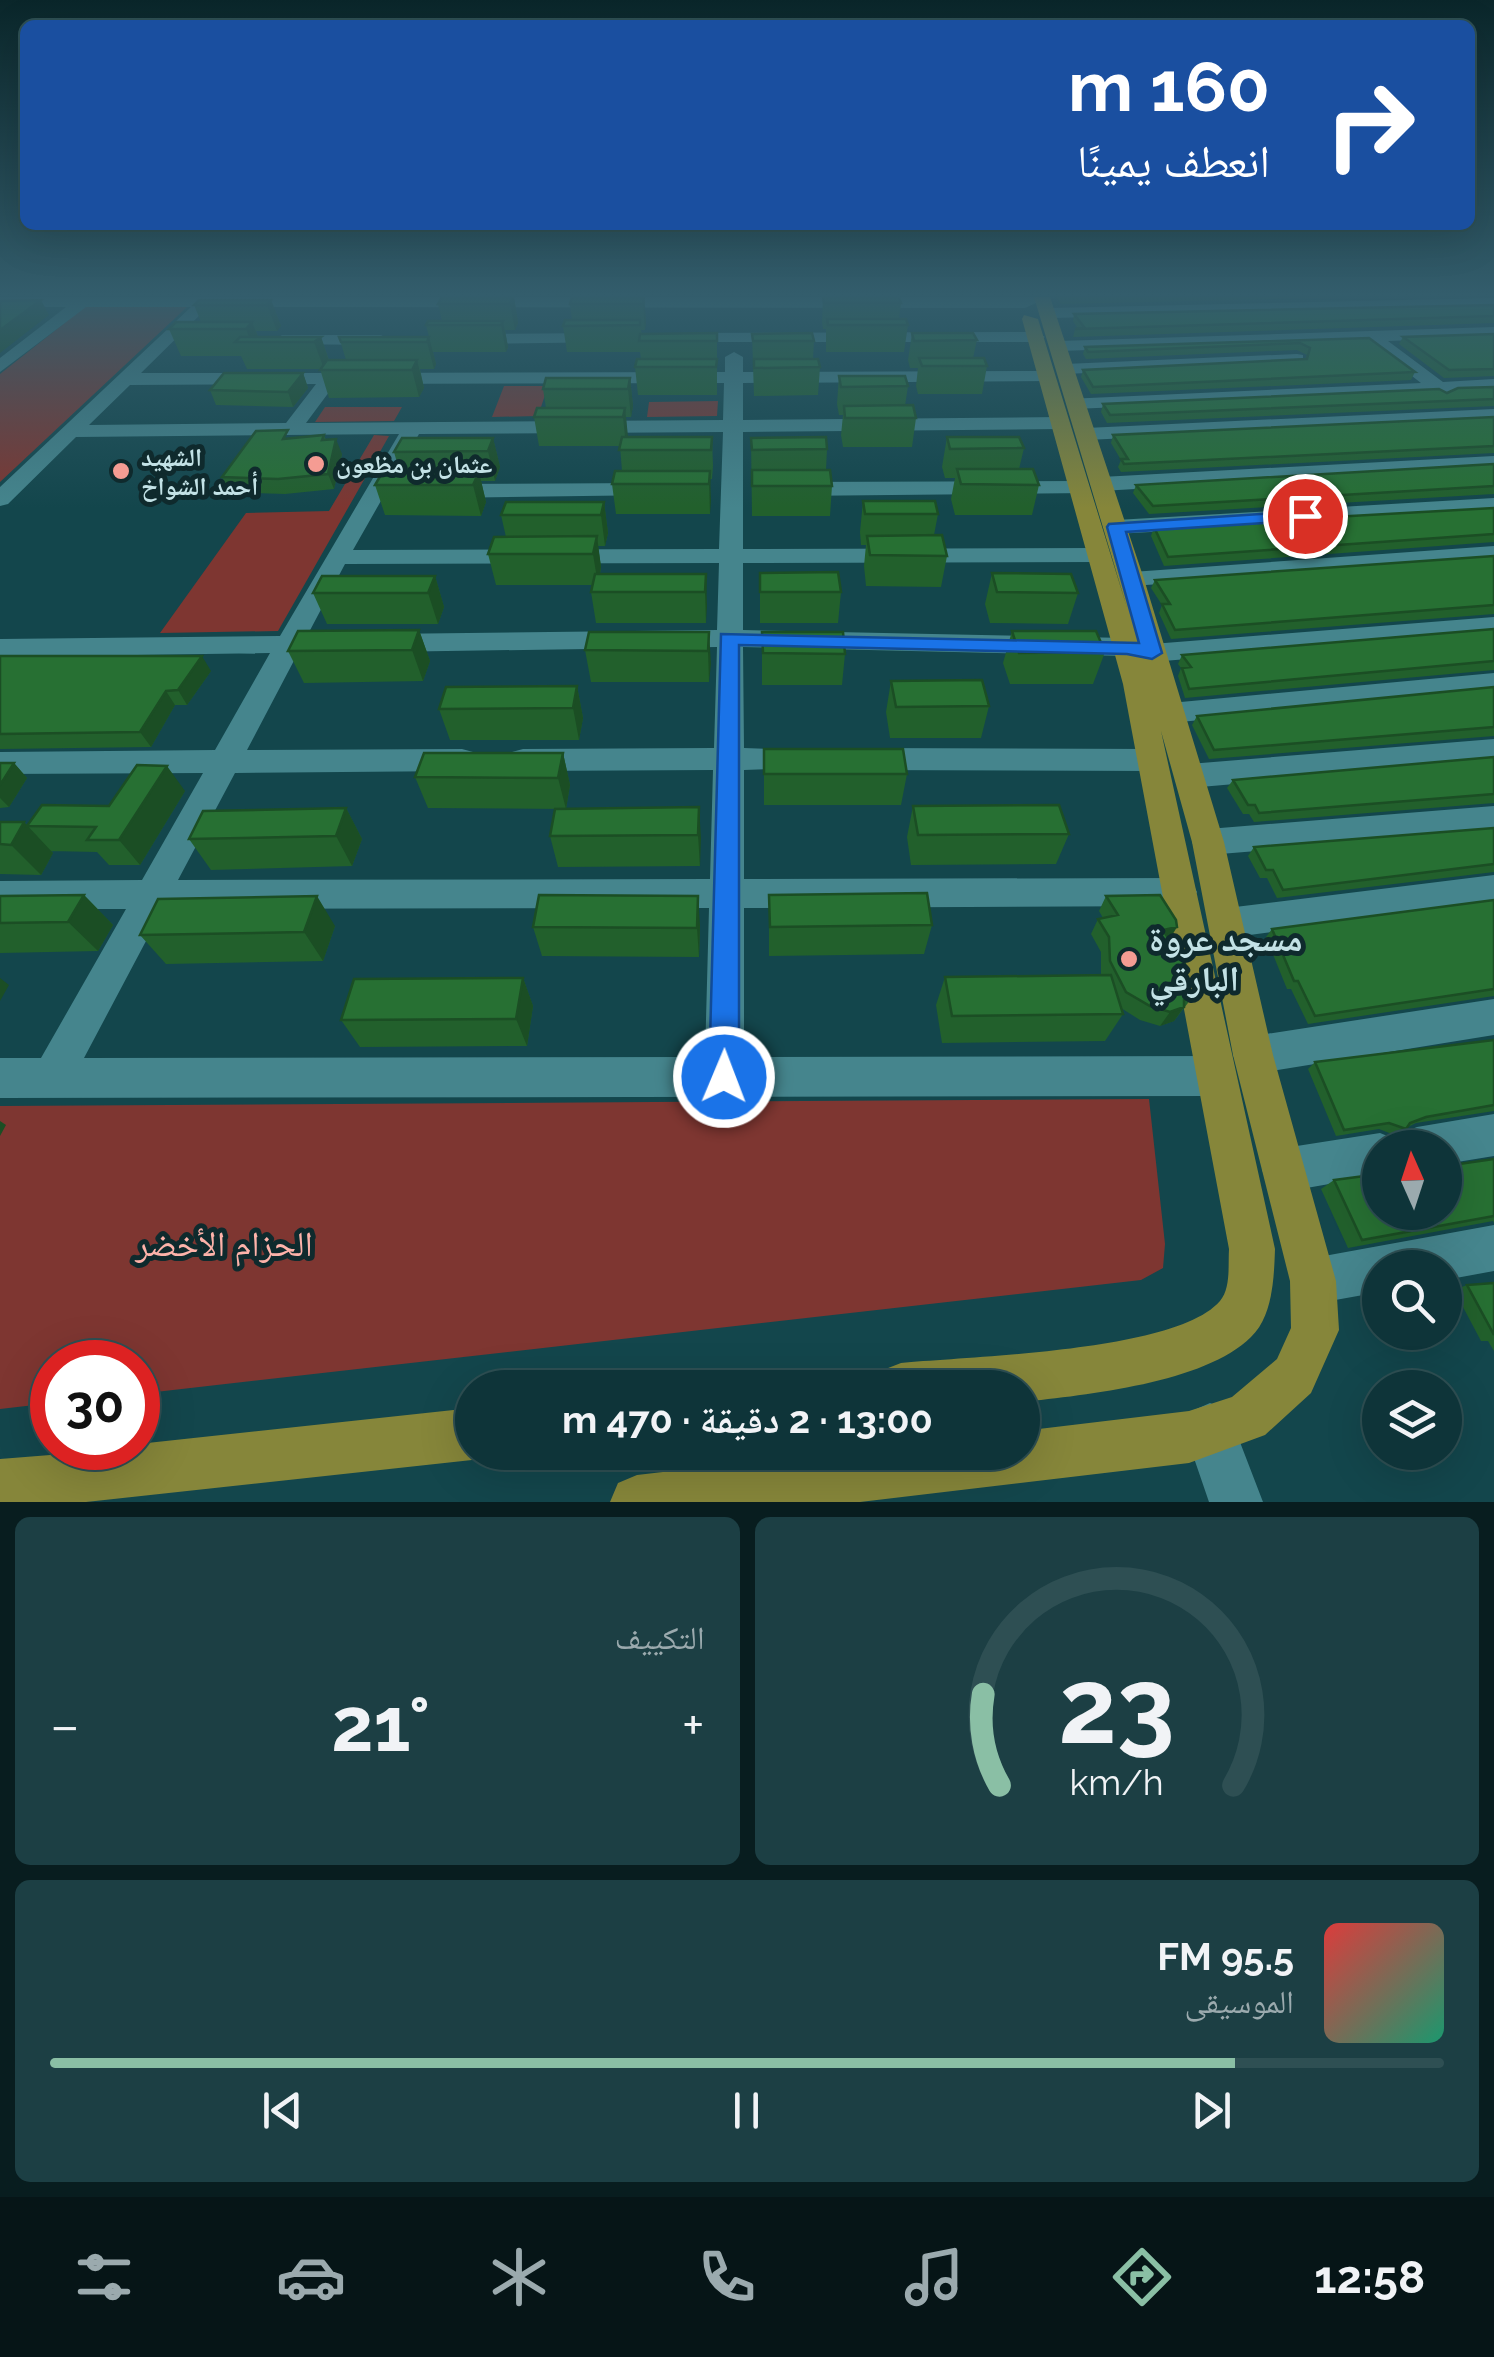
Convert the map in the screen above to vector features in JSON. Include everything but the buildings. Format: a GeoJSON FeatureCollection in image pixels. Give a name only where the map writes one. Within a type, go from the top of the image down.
{"type":"FeatureCollection","features":[{"type":"Feature","properties":{"kind":"main road"},"geometry":{"type":"LineString","coordinates":[[637,1502],[1189,1437],[1247,1417],[1294,1376],[1315,1330],[1313,1280],[1253,1055],[1208,842],[1170,713],[1140,650],[1055,367]]}},
{"type":"Feature","properties":{"kind":"main road"},"geometry":{"type":"LineString","coordinates":[[1040,1373],[1154,1360],[1197,1346],[1234,1321],[1250,1289],[1252,1249],[1152,760],[1132,580],[1107,541]]}},
{"type":"Feature","properties":{"kind":"main road"},"geometry":{"type":"LineString","coordinates":[[0,1485],[455,1436]]}},
{"type":"Feature","properties":{"kind":"street"},"geometry":{"type":"LineString","coordinates":[[0,499],[140,367]]}},
{"type":"Feature","properties":{"kind":"street"},"geometry":{"type":"LineString","coordinates":[[290,431],[338,367]]}},
{"type":"Feature","properties":{"kind":"street"},"geometry":{"type":"LineString","coordinates":[[724,1077],[730,556],[740,490],[734,367]]}},
{"type":"Feature","properties":{"kind":"street"},"geometry":{"type":"LineString","coordinates":[[125,379],[734,378],[857,367]]}},
{"type":"Feature","properties":{"kind":"street"},"geometry":{"type":"LineString","coordinates":[[71,431],[734,425],[978,367]]}},
{"type":"Feature","properties":{"kind":"street"},"geometry":{"type":"LineString","coordinates":[[1164,367],[1485,415]]}},
{"type":"Feature","properties":{"kind":"street"},"geometry":{"type":"LineString","coordinates":[[1225,367],[1440,388],[1494,385]]}},
{"type":"Feature","properties":{"kind":"street"},"geometry":{"type":"LineString","coordinates":[[1414,367],[1485,415],[1494,430]]}},
{"type":"Feature","properties":{"kind":"street"},"geometry":{"type":"LineString","coordinates":[[52,1078],[337,557],[394,492],[412,429]]}},
{"type":"Feature","properties":{"kind":"street"},"geometry":{"type":"LineString","coordinates":[[740,490],[1090,486],[1494,462]]}},
{"type":"Feature","properties":{"kind":"street"},"geometry":{"type":"LineString","coordinates":[[1458,464],[1494,492]]}},
{"type":"Feature","properties":{"kind":"street"},"geometry":{"type":"LineString","coordinates":[[394,492],[671,490]]}},
{"type":"Feature","properties":{"kind":"street"},"geometry":{"type":"LineString","coordinates":[[337,557],[730,556],[1107,541],[1494,505]]}},
{"type":"Feature","properties":{"kind":"street"},"geometry":{"type":"LineString","coordinates":[[1132,580],[1494,554]]}},
{"type":"Feature","properties":{"kind":"street"},"geometry":{"type":"LineString","coordinates":[[0,648],[728,638],[1140,650],[1494,626]]}},
{"type":"Feature","properties":{"kind":"street"},"geometry":{"type":"LineString","coordinates":[[1170,713],[1494,682]]}},
{"type":"Feature","properties":{"kind":"street"},"geometry":{"type":"LineString","coordinates":[[1189,776],[1494,750]]}},
{"type":"Feature","properties":{"kind":"street"},"geometry":{"type":"LineString","coordinates":[[0,763],[1152,760]]}},
{"type":"Feature","properties":{"kind":"street"},"geometry":{"type":"LineString","coordinates":[[1208,842],[1494,819]]}},
{"type":"Feature","properties":{"kind":"street"},"geometry":{"type":"LineString","coordinates":[[1227,922],[1494,890]]}},
{"type":"Feature","properties":{"kind":"street"},"geometry":{"type":"LineString","coordinates":[[0,895],[1180,892]]}},
{"type":"Feature","properties":{"kind":"street"},"geometry":{"type":"LineString","coordinates":[[1253,1055],[1494,1018]]}},
{"type":"Feature","properties":{"kind":"street"},"geometry":{"type":"LineString","coordinates":[[0,1078],[1216,1076]]}},
{"type":"Feature","properties":{"kind":"street"},"geometry":{"type":"LineString","coordinates":[[1462,1140],[1494,1135]]}},
{"type":"Feature","properties":{"kind":"street"},"geometry":{"type":"LineString","coordinates":[[1284,1170],[1362,1157]]}},
{"type":"Feature","properties":{"kind":"street"},"geometry":{"type":"LineString","coordinates":[[1462,1254],[1494,1248]]}},
{"type":"Feature","properties":{"kind":"street"},"geometry":{"type":"LineString","coordinates":[[1313,1280],[1362,1272]]}},
{"type":"Feature","properties":{"kind":"street"},"geometry":{"type":"LineString","coordinates":[[1210,1429],[1236,1502]]}},
{"type":"Feature","properties":{"kind":"green space"},"geometry":{"type":"Polygon","coordinates":[[[9,367],[123,367],[0,482],[0,374],[9,367]]]}},
{"type":"Feature","properties":{"kind":"green space"},"geometry":{"type":"Polygon","coordinates":[[[504,386],[548,386],[538,416],[492,417],[504,386]]]}},
{"type":"Feature","properties":{"kind":"green space"},"geometry":{"type":"Polygon","coordinates":[[[718,401],[717,416],[647,417],[649,402],[718,401]]]}},
{"type":"Feature","properties":{"kind":"green space"},"geometry":{"type":"Polygon","coordinates":[[[325,407],[402,407],[394,421],[315,422],[325,407]]]}},
{"type":"Feature","properties":{"kind":"green space"},"geometry":{"type":"Polygon","coordinates":[[[374,435],[389,436],[278,631],[160,633],[246,513],[329,511],[374,435]]]}},
{"type":"Feature","properties":{"kind":"green space","name":"الحزام الأخضر"},"geometry":{"type":"Polygon","coordinates":[[[1149,1099],[1165,1244],[1163,1268],[1141,1280],[160,1391],[160,1340],[30,1340],[30,1406],[0,1409],[0,1106],[1149,1099]]]}},
{"type":"Feature","properties":{"kind":"place","name":"عثمان بن مظعون"},"geometry":{"type":"Point","coordinates":[316,464]}},
{"type":"Feature","properties":{"kind":"place","name":"الشهيد أحمد الشواخ"},"geometry":{"type":"Point","coordinates":[121,471]}},
{"type":"Feature","properties":{"kind":"place","name":"مسجد عروة البارقي"},"geometry":{"type":"Point","coordinates":[1129,959]}},
{"type":"Feature","properties":{"kind":"route"},"geometry":{"type":"LineString","coordinates":[[724,1077],[728,638],[1127,647],[1152,653],[1116,527],[1305,516]]}}]}
